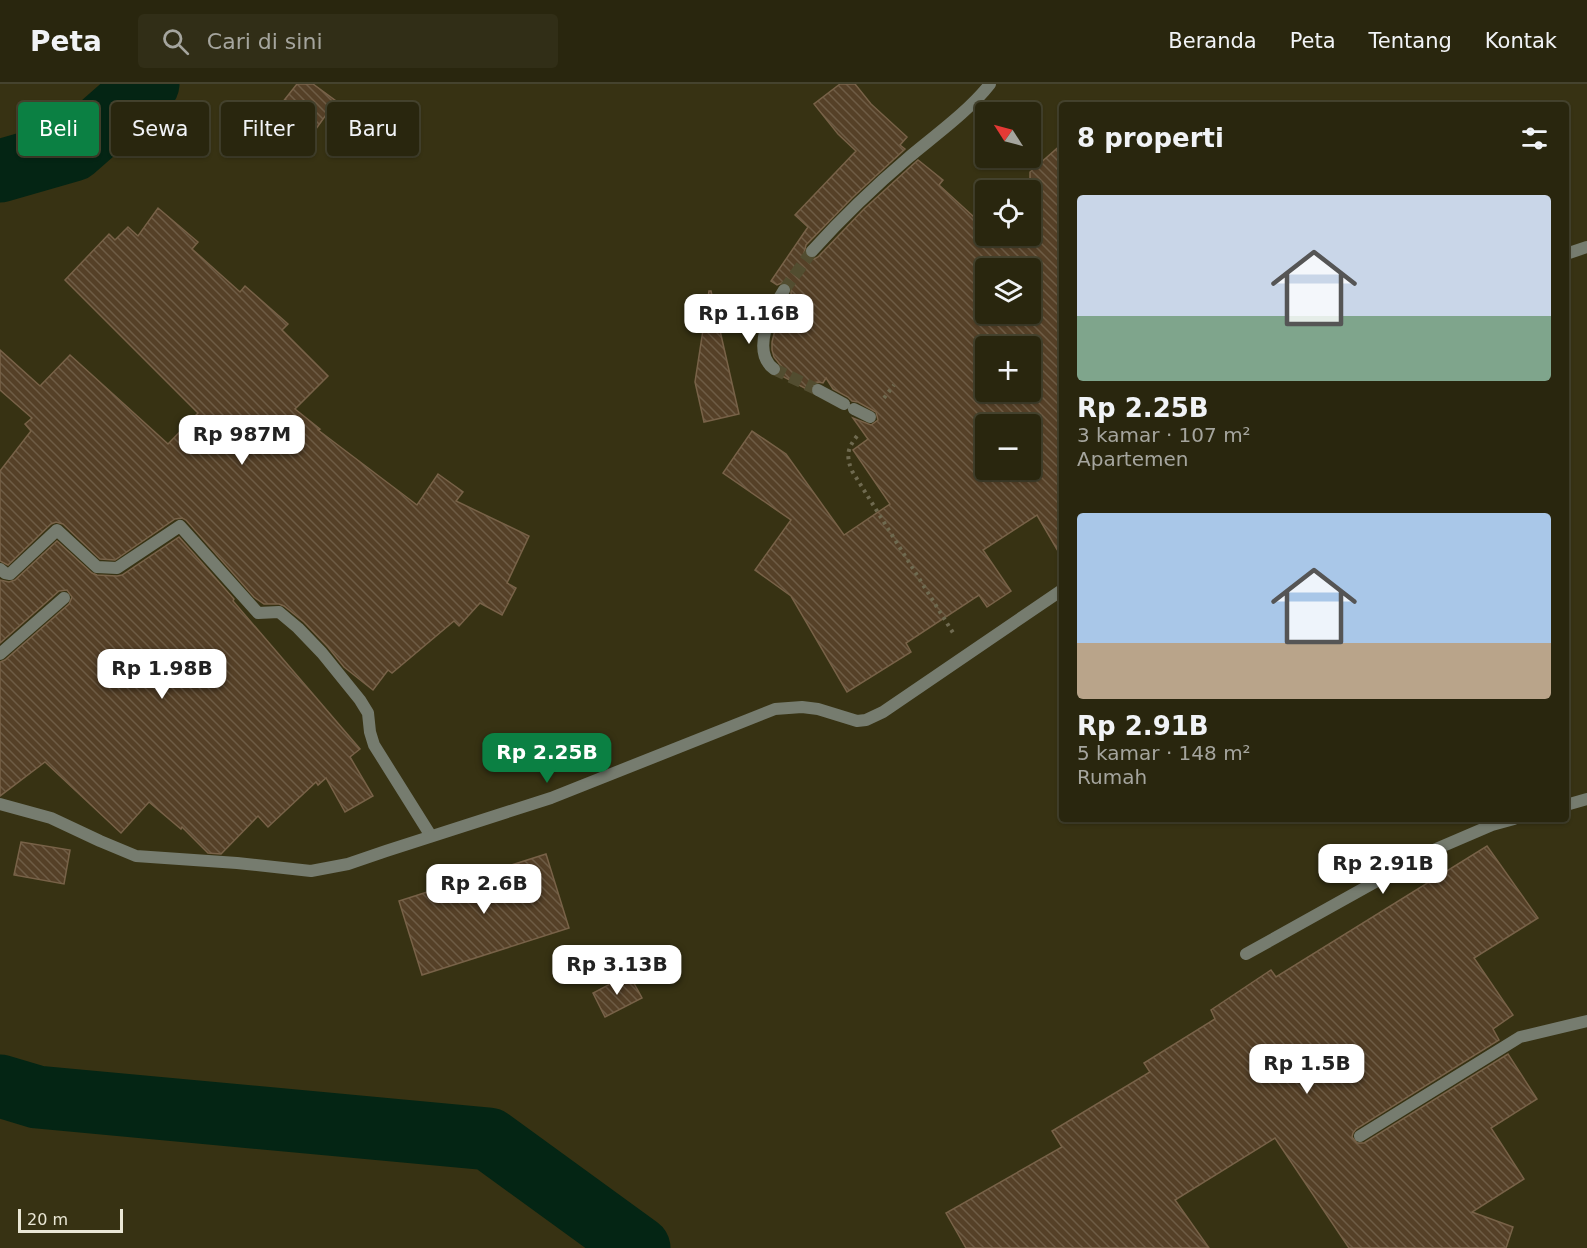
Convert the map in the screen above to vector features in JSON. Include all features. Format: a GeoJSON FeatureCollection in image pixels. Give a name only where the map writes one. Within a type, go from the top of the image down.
{"type":"FeatureCollection","features":[{"type":"Feature","properties":{"kind":"street"},"geometry":{"type":"LineString","coordinates":[[812,251],[899,166],[970,105],[990,84]]}},
{"type":"Feature","properties":{"kind":"street"},"geometry":{"type":"LineString","coordinates":[[1569,253],[1587,247]]}},
{"type":"Feature","properties":{"kind":"street"},"geometry":{"type":"LineString","coordinates":[[774,369],[765,360],[765,328],[772,309],[784,290]]}},
{"type":"Feature","properties":{"kind":"street"},"geometry":{"type":"LineString","coordinates":[[818,390],[870,417]]}},
{"type":"Feature","properties":{"kind":"street"},"geometry":{"type":"LineString","coordinates":[[0,569],[9,574],[57,530],[97,567],[117,568],[180,526],[258,613],[279,612],[322,653],[368,713],[370,732],[375,745],[431,836]]}},
{"type":"Feature","properties":{"kind":"street"},"geometry":{"type":"LineString","coordinates":[[0,804],[51,818],[136,856],[237,863],[311,872],[348,864],[551,798],[775,709],[802,707],[818,709],[857,721],[866,720],[883,712],[1059,592]]}},
{"type":"Feature","properties":{"kind":"street"},"geometry":{"type":"LineString","coordinates":[[0,654],[64,598]]}},
{"type":"Feature","properties":{"kind":"street"},"geometry":{"type":"LineString","coordinates":[[1569,803],[1587,799]]}},
{"type":"Feature","properties":{"kind":"street"},"geometry":{"type":"LineString","coordinates":[[1246,954],[1430,852],[1503,822]]}},
{"type":"Feature","properties":{"kind":"street"},"geometry":{"type":"LineString","coordinates":[[1360,1136],[1520,1037],[1587,1021]]}},
{"type":"Feature","properties":{"kind":"path"},"geometry":{"type":"LineString","coordinates":[[870,417],[850,447],[848,455],[852,471],[967,655]]}},
{"type":"Feature","properties":{"kind":"building"},"geometry":{"type":"Polygon","coordinates":[[[297,84],[313,84],[336,101],[327,102],[327,114],[315,130],[315,102],[283,102],[297,84]]]}},
{"type":"Feature","properties":{"kind":"building"},"geometry":{"type":"Polygon","coordinates":[[[840,84],[855,84],[871,104],[907,137],[900,145],[905,149],[806,245],[804,253],[810,259],[818,257],[864,209],[918,160],[943,180],[939,185],[975,218],[975,246],[1041,246],[1041,180],[1030,180],[1030,172],[1035,168],[1041,168],[1041,162],[1059,147],[1059,553],[1037,515],[983,550],[1011,591],[987,607],[979,595],[906,643],[911,652],[847,692],[791,596],[755,570],[791,520],[723,473],[752,431],[786,454],[844,535],[890,504],[853,450],[868,439],[853,418],[871,425],[878,420],[876,412],[833,389],[826,378],[823,383],[813,383],[810,391],[780,375],[782,367],[774,357],[772,350],[777,322],[793,295],[789,283],[784,282],[777,285],[771,281],[808,227],[795,215],[856,151],[838,134],[814,104],[840,84]]]}},
{"type":"Feature","properties":{"kind":"building"},"geometry":{"type":"Polygon","coordinates":[[[158,208],[198,242],[192,249],[240,292],[245,286],[288,324],[282,330],[328,376],[295,409],[320,429],[318,430],[417,505],[438,474],[463,492],[456,501],[529,536],[507,583],[516,588],[502,615],[480,603],[459,626],[454,621],[392,673],[388,670],[373,690],[344,667],[304,622],[284,606],[264,604],[254,597],[182,518],[175,519],[115,560],[100,559],[63,524],[56,522],[51,524],[8,565],[0,561],[0,471],[31,431],[25,424],[32,418],[0,390],[0,350],[40,386],[70,355],[168,444],[198,413],[65,280],[109,234],[115,240],[128,227],[138,236],[158,208]]]}},
{"type":"Feature","properties":{"kind":"building"},"geometry":{"type":"Polygon","coordinates":[[[709,291],[711,291],[739,414],[704,422],[695,382],[709,291]]]}},
{"type":"Feature","properties":{"kind":"building"},"geometry":{"type":"Polygon","coordinates":[[[179,537],[360,749],[350,757],[373,796],[345,812],[326,778],[318,785],[316,782],[268,827],[258,816],[221,854],[208,853],[182,827],[181,829],[149,802],[121,833],[45,762],[0,796],[0,662],[69,604],[72,597],[67,590],[59,591],[0,643],[0,580],[9,582],[15,580],[57,541],[92,573],[117,576],[122,575],[179,537]]]}},
{"type":"Feature","properties":{"kind":"building"},"geometry":{"type":"Polygon","coordinates":[[[21,842],[70,850],[64,884],[14,875],[21,842]]]}},
{"type":"Feature","properties":{"kind":"building"},"geometry":{"type":"Polygon","coordinates":[[[1487,846],[1538,918],[1474,958],[1513,1015],[1493,1029],[1499,1040],[1356,1129],[1352,1137],[1357,1143],[1364,1143],[1508,1054],[1537,1099],[1491,1128],[1524,1179],[1472,1212],[1513,1227],[1506,1248],[1349,1248],[1275,1138],[1175,1200],[1209,1248],[966,1248],[946,1213],[1062,1147],[1052,1131],[1150,1072],[1144,1063],[1215,1019],[1211,1010],[1271,970],[1276,977],[1487,846]]]}},
{"type":"Feature","properties":{"kind":"building"},"geometry":{"type":"Polygon","coordinates":[[[546,854],[569,928],[422,975],[399,901],[546,854]]]}},
{"type":"Feature","properties":{"kind":"building"},"geometry":{"type":"Polygon","coordinates":[[[629,974],[642,998],[605,1017],[593,993],[629,974]]]}},
{"type":"Feature","properties":{"kind":"waterway"},"geometry":{"type":"LineString","coordinates":[[0,171],[73,150],[148,84]]}},
{"type":"Feature","properties":{"kind":"waterway"},"geometry":{"type":"LineString","coordinates":[[0,1086],[37,1097],[489,1139],[639,1248]]}},
{"type":"Feature","properties":{"kind":"tunnel"},"geometry":{"type":"LineString","coordinates":[[784,290],[812,251]]}},
{"type":"Feature","properties":{"kind":"tunnel"},"geometry":{"type":"LineString","coordinates":[[774,369],[818,390]]}}]}
